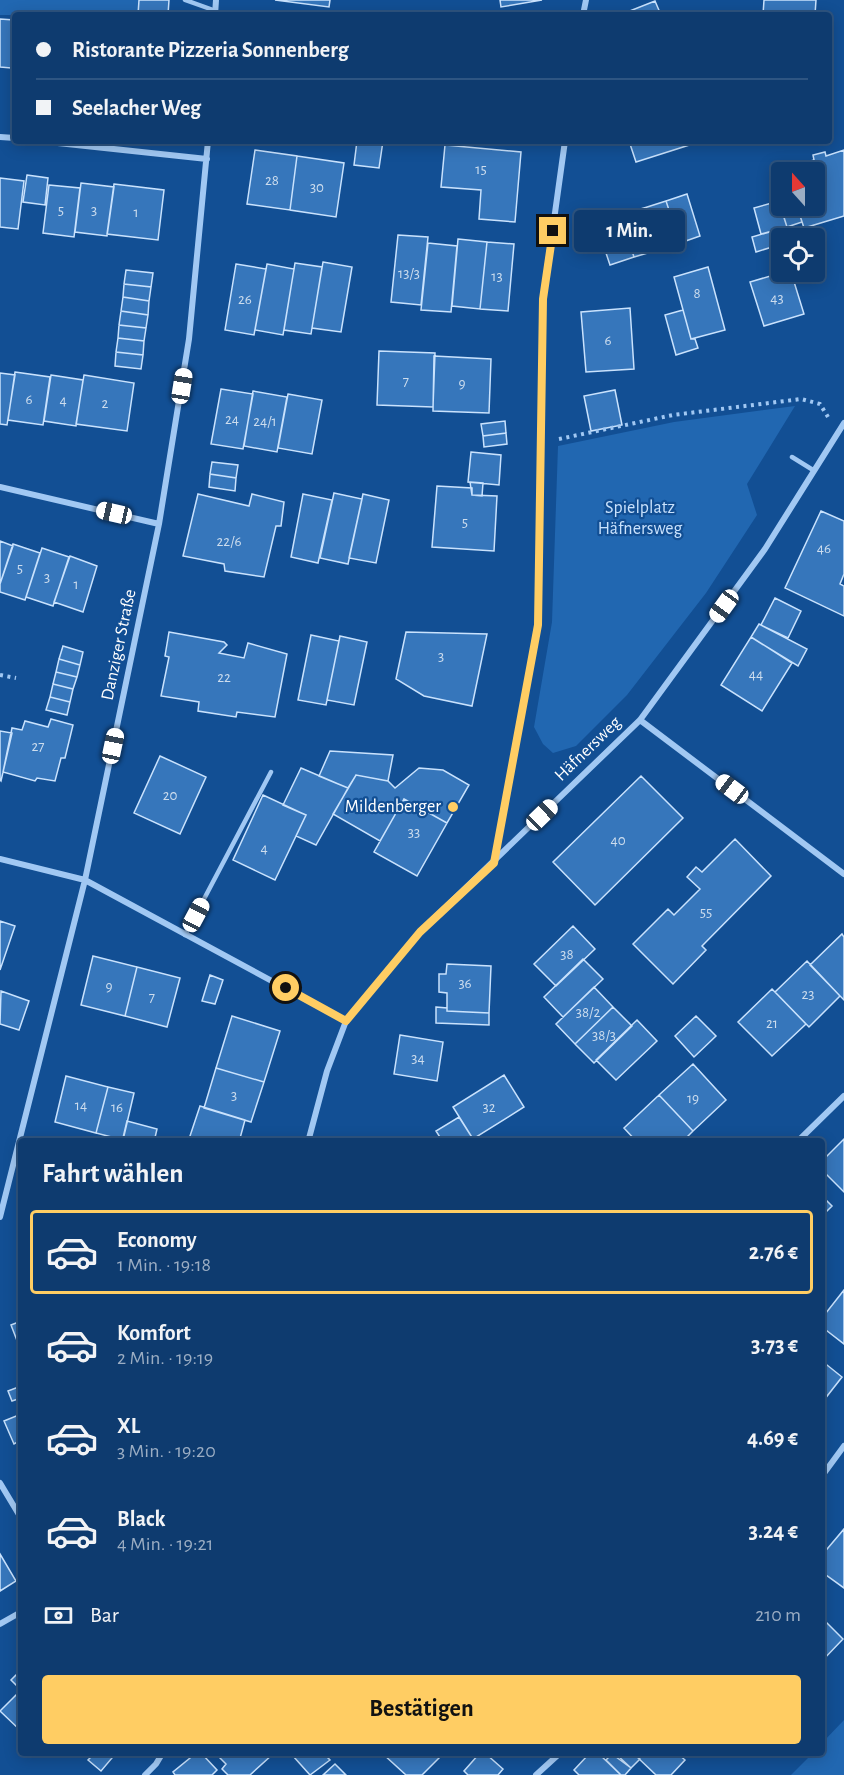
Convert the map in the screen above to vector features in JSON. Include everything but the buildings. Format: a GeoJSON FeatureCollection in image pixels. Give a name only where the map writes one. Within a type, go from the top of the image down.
{"type":"FeatureCollection","features":[{"type":"Feature","properties":{"kind":"street"},"geometry":{"type":"LineString","coordinates":[[67,144],[207,159]]}},
{"type":"Feature","properties":{"kind":"street","name":"Danziger Straße"},"geometry":{"type":"LineString","coordinates":[[20,1138],[85,880],[159,524],[189,339],[208,144]]}},
{"type":"Feature","properties":{"kind":"street"},"geometry":{"type":"LineString","coordinates":[[494,863],[538,625],[543,299],[566,144]]}},
{"type":"Feature","properties":{"kind":"street","name":"Häfnersweg"},"geometry":{"type":"LineString","coordinates":[[309,1138],[327,1071],[346,1021],[420,932],[640,720],[765,549],[831,440],[844,423]]}},
{"type":"Feature","properties":{"kind":"street"},"geometry":{"type":"LineString","coordinates":[[0,487],[159,524]]}},
{"type":"Feature","properties":{"kind":"street"},"geometry":{"type":"LineString","coordinates":[[640,720],[844,874]]}},
{"type":"Feature","properties":{"kind":"street"},"geometry":{"type":"LineString","coordinates":[[0,859],[85,880],[346,1021]]}},
{"type":"Feature","properties":{"kind":"street"},"geometry":{"type":"LineString","coordinates":[[801,1138],[844,1096]]}},
{"type":"Feature","properties":{"kind":"street","name":"Danziger Straße"},"geometry":{"type":"LineString","coordinates":[[0,1217],[18,1146]]}},
{"type":"Feature","properties":{"kind":"street"},"geometry":{"type":"LineString","coordinates":[[825,1472],[844,1446]]}},
{"type":"Feature","properties":{"kind":"street"},"geometry":{"type":"LineString","coordinates":[[0,1483],[18,1513]]}},
{"type":"Feature","properties":{"kind":"street"},"geometry":{"type":"LineString","coordinates":[[0,1624],[18,1614]]}},
{"type":"Feature","properties":{"kind":"street"},"geometry":{"type":"LineString","coordinates":[[145,1775],[160,1756]]}},
{"type":"Feature","properties":{"kind":"street"},"geometry":{"type":"LineString","coordinates":[[536,1775],[557,1756]]}},
{"type":"Feature","properties":{"kind":"lane"},"geometry":{"type":"LineString","coordinates":[[185,0],[214,12]]}},
{"type":"Feature","properties":{"kind":"lane"},"geometry":{"type":"LineString","coordinates":[[792,457],[813,471]]}},
{"type":"Feature","properties":{"kind":"lane"},"geometry":{"type":"LineString","coordinates":[[185,935],[271,772]]}},
{"type":"Feature","properties":{"kind":"path"},"geometry":{"type":"LineString","coordinates":[[541,443],[673,415],[801,399],[820,404],[827,415],[831,440]]}},
{"type":"Feature","properties":{"kind":"path"},"geometry":{"type":"LineString","coordinates":[[0,675],[16,678]]}},
{"type":"Feature","properties":{"kind":"green space"},"geometry":{"type":"Polygon","coordinates":[[[0,0],[139,0],[138,12],[12,12],[12,15],[0,15],[0,0]]]}},
{"type":"Feature","properties":{"kind":"green space","name":"Spielplatz Häfnersweg"},"geometry":{"type":"Polygon","coordinates":[[[795,406],[747,484],[757,515],[706,593],[627,695],[576,746],[553,753],[543,744],[534,727],[552,622],[558,446],[674,422],[795,406]]]}},
{"type":"Feature","properties":{"kind":"green space"},"geometry":{"type":"Polygon","coordinates":[[[844,1720],[844,1775],[791,1775],[810,1756],[825,1756],[825,1740],[844,1720]]]}},
{"type":"Feature","properties":{"kind":"place","name":"Mildenberger"},"geometry":{"type":"Point","coordinates":[453,807]}},
{"type":"Feature","properties":{"kind":"route"},"geometry":{"type":"LineString","coordinates":[[286,988],[346,1021],[420,932],[494,863],[538,625],[543,299],[553,231]]}}]}
